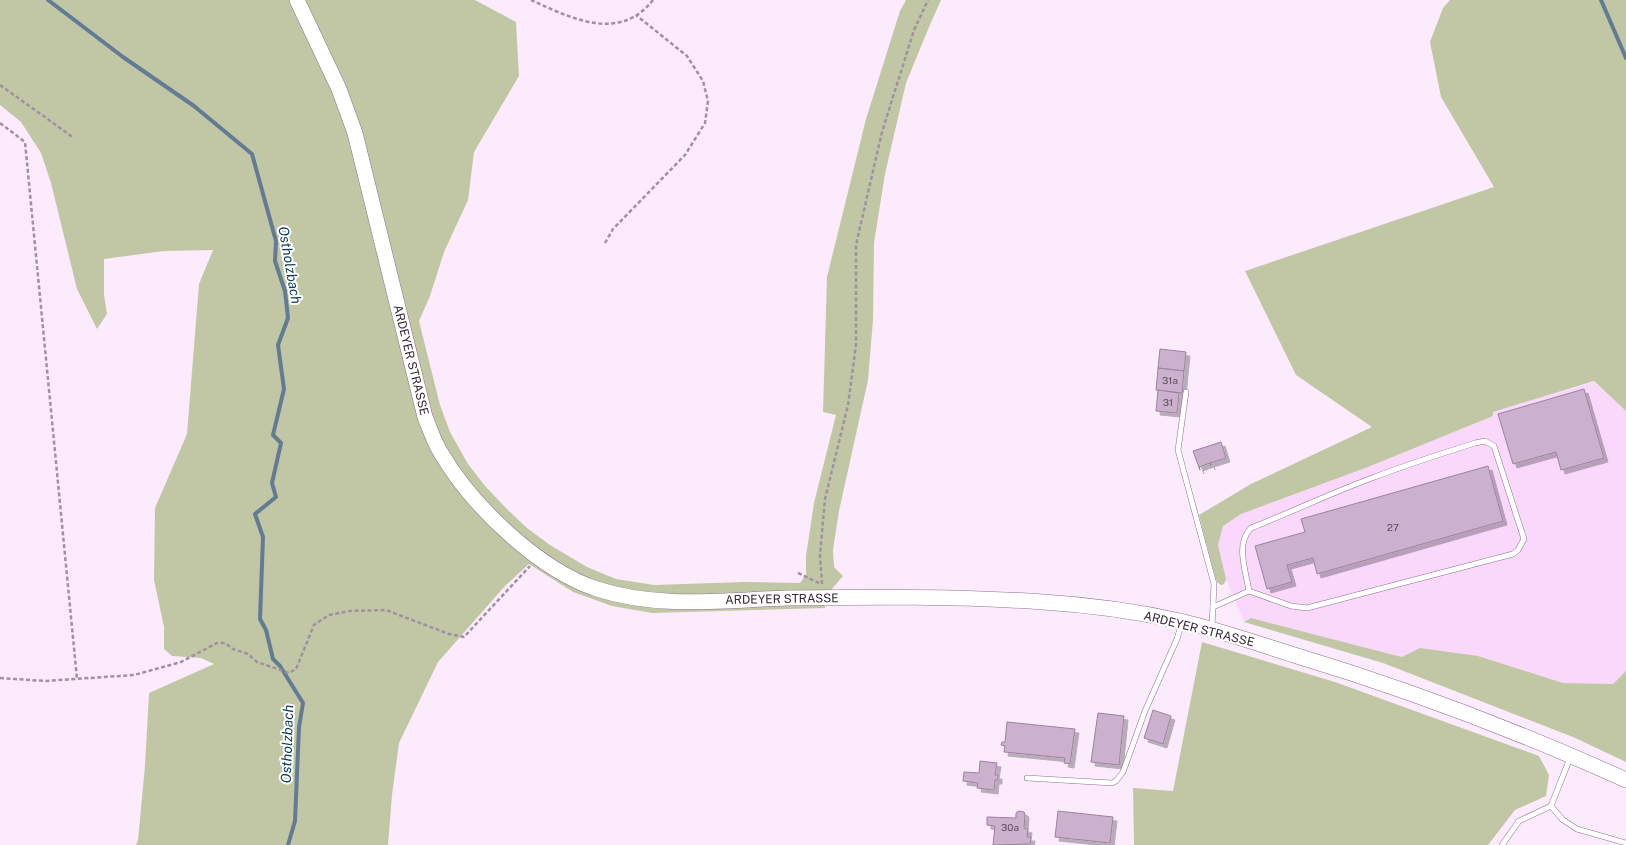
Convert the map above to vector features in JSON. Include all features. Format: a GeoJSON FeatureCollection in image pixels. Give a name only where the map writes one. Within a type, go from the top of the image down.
{"type":"FeatureCollection","features":[{"type":"Feature","properties":{"kind":"main road","name":"ARDEYER STRASSE"},"geometry":{"type":"LineString","coordinates":[[297,0],[339,89],[355,133],[425,417],[440,452],[469,492],[499,524],[537,557],[580,583],[616,594],[652,600],[688,601],[823,591],[1047,602],[1108,608],[1182,622],[1338,668],[1488,721],[1626,780]]}},
{"type":"Feature","properties":{"kind":"lane"},"geometry":{"type":"LineString","coordinates":[[1186,392],[1178,450],[1214,584],[1212,630]]}},
{"type":"Feature","properties":{"kind":"lane"},"geometry":{"type":"LineString","coordinates":[[1213,607],[1249,591],[1299,608],[1307,608],[1512,554],[1518,550],[1524,539],[1494,446],[1486,441],[1481,441],[1447,452],[1363,481],[1251,528],[1246,533],[1242,543],[1249,591]]}},
{"type":"Feature","properties":{"kind":"lane"},"geometry":{"type":"LineString","coordinates":[[1027,778],[1112,783],[1116,781],[1126,764],[1145,711],[1177,639],[1182,622]]}},
{"type":"Feature","properties":{"kind":"lane"},"geometry":{"type":"LineString","coordinates":[[1502,845],[1519,821],[1551,806],[1571,755]]}},
{"type":"Feature","properties":{"kind":"lane"},"geometry":{"type":"LineString","coordinates":[[1551,806],[1562,820],[1577,829],[1626,842]]}},
{"type":"Feature","properties":{"kind":"path"},"geometry":{"type":"LineString","coordinates":[[531,0],[578,20],[605,25],[625,21],[645,11],[653,0]]}},
{"type":"Feature","properties":{"kind":"path"},"geometry":{"type":"LineString","coordinates":[[823,591],[820,555],[825,499],[848,405],[856,345],[856,245],[882,132],[914,30],[928,0]]}},
{"type":"Feature","properties":{"kind":"path"},"geometry":{"type":"LineString","coordinates":[[605,243],[613,229],[685,155],[705,123],[706,116],[708,101],[703,81],[687,56],[636,15]]}},
{"type":"Feature","properties":{"kind":"path"},"geometry":{"type":"LineString","coordinates":[[0,84],[74,138]]}},
{"type":"Feature","properties":{"kind":"path"},"geometry":{"type":"LineString","coordinates":[[0,123],[25,142],[77,679]]}},
{"type":"Feature","properties":{"kind":"path"},"geometry":{"type":"LineString","coordinates":[[0,678],[45,680],[134,675],[180,662],[217,643],[225,643],[233,649],[248,654],[257,662],[290,673],[296,669],[314,625],[329,615],[350,611],[386,610],[449,634],[464,637],[537,557]]}},
{"type":"Feature","properties":{"kind":"path"},"geometry":{"type":"LineString","coordinates":[[798,573],[823,591]]}},
{"type":"Feature","properties":{"kind":"shaded area"},"geometry":{"type":"Polygon","coordinates":[[[1594,382],[1626,411],[1626,671],[1613,684],[1563,683],[1478,656],[1403,657],[1251,618],[1244,622],[1226,579],[1218,545],[1223,526],[1241,514],[1368,467],[1493,416],[1492,412],[1594,382]]]}},
{"type":"Feature","properties":{"kind":"green space"},"geometry":{"type":"Polygon","coordinates":[[[0,0],[475,0],[516,22],[519,76],[474,152],[468,200],[444,252],[430,296],[419,321],[440,405],[450,432],[468,464],[485,486],[527,528],[550,545],[587,567],[616,579],[654,585],[744,582],[800,583],[806,574],[806,556],[814,503],[836,415],[823,412],[827,277],[866,119],[900,11],[906,0],[941,0],[906,83],[885,174],[874,243],[873,320],[868,380],[839,511],[833,550],[834,567],[843,576],[824,598],[825,608],[652,613],[612,606],[573,592],[529,564],[505,586],[438,662],[399,743],[388,845],[136,845],[145,766],[149,693],[214,664],[201,658],[172,656],[164,649],[164,627],[154,580],[155,508],[187,434],[199,284],[213,250],[164,251],[104,259],[104,295],[107,314],[97,329],[77,289],[51,183],[41,153],[21,122],[0,105],[0,0]]]}},
{"type":"Feature","properties":{"kind":"green space"},"geometry":{"type":"Polygon","coordinates":[[[1450,0],[1626,0],[1626,411],[1594,381],[1493,412],[1493,416],[1368,467],[1241,514],[1223,526],[1218,545],[1226,579],[1224,584],[1221,585],[1217,582],[1215,576],[1199,515],[1251,484],[1372,427],[1296,375],[1245,271],[1494,187],[1441,97],[1430,42],[1443,8],[1450,0]]]}},
{"type":"Feature","properties":{"kind":"green space"},"geometry":{"type":"Polygon","coordinates":[[[1251,618],[1402,657],[1420,648],[1478,656],[1563,683],[1613,684],[1626,671],[1626,762],[1573,737],[1383,663],[1244,622],[1251,618]]]}},
{"type":"Feature","properties":{"kind":"green space"},"geometry":{"type":"Polygon","coordinates":[[[1202,642],[1335,682],[1539,756],[1549,775],[1546,796],[1515,810],[1488,845],[1134,845],[1133,788],[1173,791],[1202,642]]]}},
{"type":"Feature","properties":{"kind":"building"},"geometry":{"type":"Polygon","coordinates":[[[1160,349],[1186,352],[1184,371],[1158,368],[1160,349]]]}},
{"type":"Feature","properties":{"kind":"building"},"geometry":{"type":"Polygon","coordinates":[[[1158,368],[1184,371],[1182,393],[1156,390],[1158,368]]]}},
{"type":"Feature","properties":{"kind":"building"},"geometry":{"type":"Polygon","coordinates":[[[1584,389],[1604,458],[1561,470],[1556,452],[1513,464],[1498,414],[1584,389]]]}},
{"type":"Feature","properties":{"kind":"building"},"geometry":{"type":"Polygon","coordinates":[[[1158,390],[1179,393],[1177,413],[1156,411],[1158,390]]]}},
{"type":"Feature","properties":{"kind":"building"},"geometry":{"type":"Polygon","coordinates":[[[1221,442],[1226,458],[1199,467],[1200,470],[1193,451],[1221,442]]]}},
{"type":"Feature","properties":{"kind":"building"},"geometry":{"type":"Polygon","coordinates":[[[1488,466],[1503,521],[1317,574],[1313,558],[1287,565],[1292,582],[1267,589],[1255,546],[1305,532],[1301,519],[1488,466]]]}},
{"type":"Feature","properties":{"kind":"building"},"geometry":{"type":"Polygon","coordinates":[[[1153,710],[1171,716],[1163,744],[1144,738],[1153,710]]]}},
{"type":"Feature","properties":{"kind":"building"},"geometry":{"type":"Polygon","coordinates":[[[1098,713],[1124,716],[1119,765],[1091,762],[1098,713]]]}},
{"type":"Feature","properties":{"kind":"building"},"geometry":{"type":"Polygon","coordinates":[[[1007,722],[1075,729],[1070,764],[1064,763],[1065,758],[1004,752],[1005,746],[1001,745],[1002,742],[1005,742],[1007,722]]]}},
{"type":"Feature","properties":{"kind":"building"},"geometry":{"type":"Polygon","coordinates":[[[980,761],[997,763],[995,775],[998,775],[998,780],[995,780],[994,790],[977,788],[978,783],[963,781],[964,772],[979,773],[980,761]]]}},
{"type":"Feature","properties":{"kind":"building"},"geometry":{"type":"Polygon","coordinates":[[[1019,811],[1025,814],[1024,828],[1028,829],[1027,837],[1031,837],[1030,844],[993,845],[995,826],[987,825],[987,817],[1016,818],[1016,813],[1019,811]]]}},
{"type":"Feature","properties":{"kind":"building"},"geometry":{"type":"Polygon","coordinates":[[[1058,811],[1113,817],[1110,843],[1055,837],[1058,811]]]}},
{"type":"Feature","properties":{"kind":"waterway","name":"Ostholzbach"},"geometry":{"type":"LineString","coordinates":[[48,0],[123,57],[194,106],[252,154],[276,241],[275,261],[285,291],[288,318],[278,345],[284,389],[273,435],[281,443],[272,483],[276,497],[255,514],[263,537],[260,619],[266,630],[273,659],[280,666],[303,703],[299,727],[295,821],[288,845]]}},
{"type":"Feature","properties":{"kind":"waterway"},"geometry":{"type":"LineString","coordinates":[[1601,0],[1626,58]]}}]}
